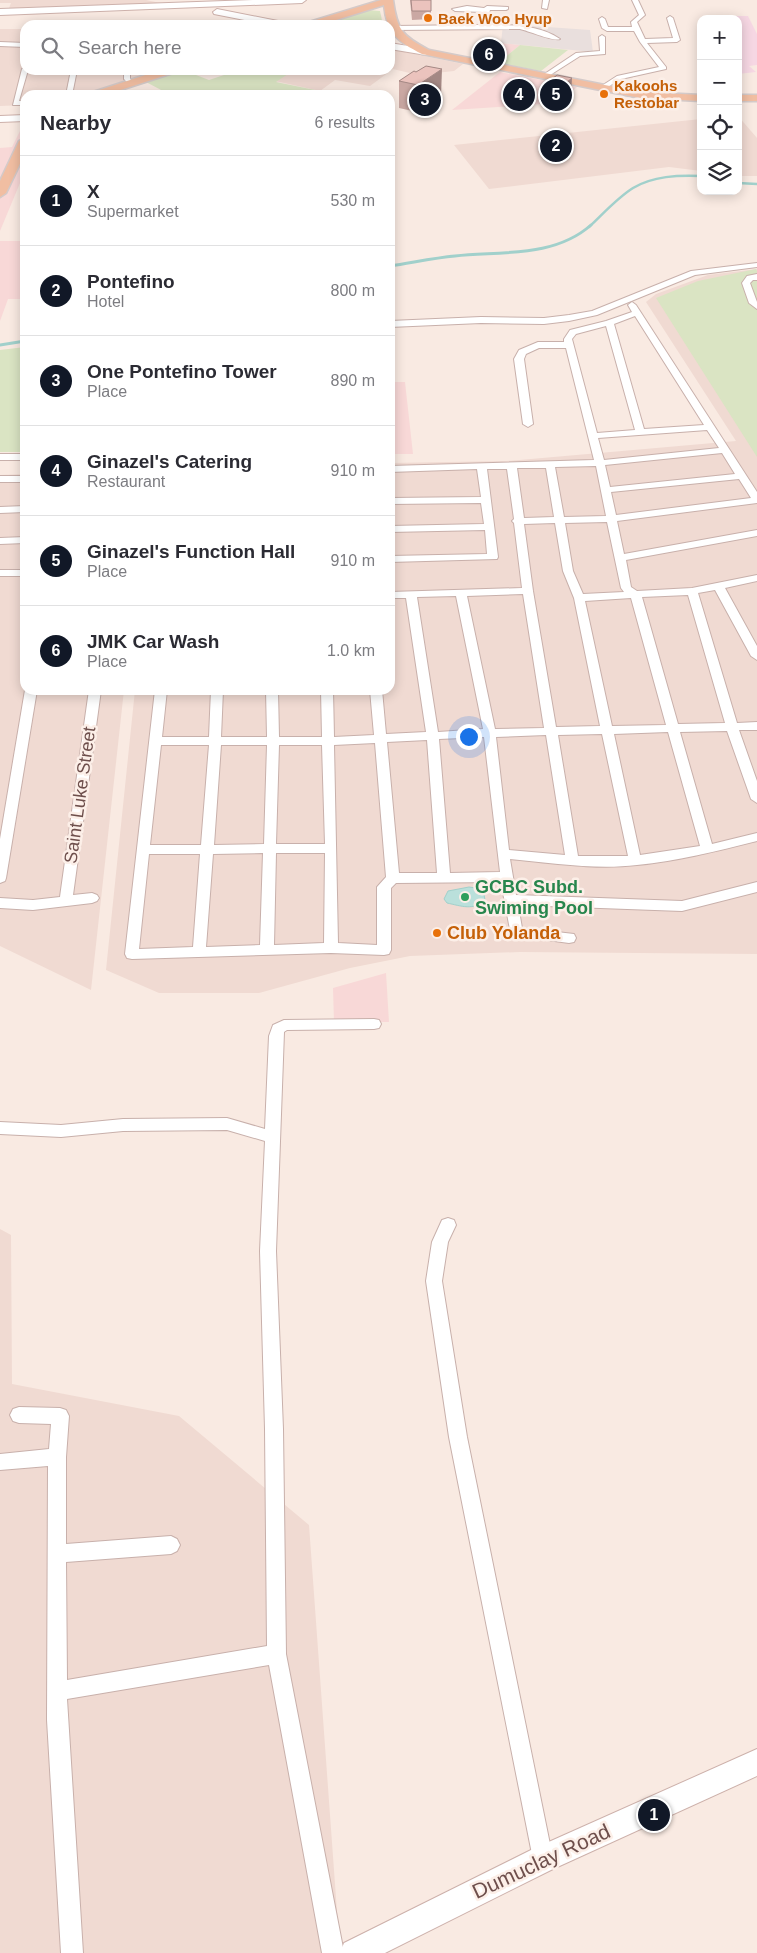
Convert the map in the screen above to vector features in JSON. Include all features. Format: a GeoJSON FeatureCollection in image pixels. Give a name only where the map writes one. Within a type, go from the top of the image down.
{"type":"FeatureCollection","features":[{"type":"Feature","properties":{"kind":"main road"},"geometry":{"type":"LineString","coordinates":[[326,20],[388,1],[392,20]]}},
{"type":"Feature","properties":{"kind":"main road"},"geometry":{"type":"LineString","coordinates":[[395,33],[406,42],[426,52]]}},
{"type":"Feature","properties":{"kind":"main road"},"geometry":{"type":"LineString","coordinates":[[395,47],[653,97],[697,98]]}},
{"type":"Feature","properties":{"kind":"main road"},"geometry":{"type":"LineString","coordinates":[[119,90],[131,83],[156,75]]}},
{"type":"Feature","properties":{"kind":"main road"},"geometry":{"type":"LineString","coordinates":[[742,98],[757,98]]}},
{"type":"Feature","properties":{"kind":"main road"},"geometry":{"type":"LineString","coordinates":[[0,193],[3,181],[20,150]]}},
{"type":"Feature","properties":{"kind":"street"},"geometry":{"type":"LineString","coordinates":[[157,0],[191,4],[261,20]]}},
{"type":"Feature","properties":{"kind":"street"},"geometry":{"type":"LineString","coordinates":[[0,12],[302,0]]}},
{"type":"Feature","properties":{"kind":"street"},"geometry":{"type":"LineString","coordinates":[[545,8],[546,0]]}},
{"type":"Feature","properties":{"kind":"street"},"geometry":{"type":"LineString","coordinates":[[602,88],[619,77],[664,68],[642,41],[636,29],[634,22],[641,17],[641,13],[635,0]]}},
{"type":"Feature","properties":{"kind":"street"},"geometry":{"type":"LineString","coordinates":[[455,9],[486,10],[493,7],[506,8]]}},
{"type":"Feature","properties":{"kind":"street"},"geometry":{"type":"LineString","coordinates":[[483,26],[486,10]]}},
{"type":"Feature","properties":{"kind":"street"},"geometry":{"type":"LineString","coordinates":[[642,41],[677,40],[670,18]]}},
{"type":"Feature","properties":{"kind":"street"},"geometry":{"type":"LineString","coordinates":[[602,19],[607,29],[636,29]]}},
{"type":"Feature","properties":{"kind":"street"},"geometry":{"type":"LineString","coordinates":[[395,28],[483,26],[527,28],[557,39]]}},
{"type":"Feature","properties":{"kind":"street"},"geometry":{"type":"LineString","coordinates":[[545,76],[578,54],[603,53],[602,37]]}},
{"type":"Feature","properties":{"kind":"street"},"geometry":{"type":"LineString","coordinates":[[0,44],[20,45]]}},
{"type":"Feature","properties":{"kind":"street"},"geometry":{"type":"LineString","coordinates":[[20,104],[15,104],[23,75]]}},
{"type":"Feature","properties":{"kind":"street"},"geometry":{"type":"LineString","coordinates":[[70,90],[73,75]]}},
{"type":"Feature","properties":{"kind":"street"},"geometry":{"type":"LineString","coordinates":[[127,75],[127,79],[131,83]]}},
{"type":"Feature","properties":{"kind":"street"},"geometry":{"type":"LineString","coordinates":[[0,119],[20,118]]}},
{"type":"Feature","properties":{"kind":"street"},"geometry":{"type":"LineString","coordinates":[[395,324],[481,320],[544,321],[560,319],[594,313],[694,273],[757,265]]}},
{"type":"Feature","properties":{"kind":"street"},"geometry":{"type":"LineString","coordinates":[[757,277],[750,278],[746,283],[757,306]]}},
{"type":"Feature","properties":{"kind":"street"},"geometry":{"type":"LineString","coordinates":[[517,521],[612,518],[757,500],[628,299]]}},
{"type":"Feature","properties":{"kind":"street"},"geometry":{"type":"LineString","coordinates":[[636,313],[609,323],[573,332],[568,339],[600,463],[626,588],[636,596],[707,850]]}},
{"type":"Feature","properties":{"kind":"street"},"geometry":{"type":"LineString","coordinates":[[609,323],[640,432]]}},
{"type":"Feature","properties":{"kind":"street"},"geometry":{"type":"LineString","coordinates":[[528,424],[519,359],[522,352],[538,345],[569,345]]}},
{"type":"Feature","properties":{"kind":"street"},"geometry":{"type":"LineString","coordinates":[[592,436],[709,427]]}},
{"type":"Feature","properties":{"kind":"street"},"geometry":{"type":"LineString","coordinates":[[395,469],[600,463],[724,450]]}},
{"type":"Feature","properties":{"kind":"street"},"geometry":{"type":"LineString","coordinates":[[0,457],[20,457]]}},
{"type":"Feature","properties":{"kind":"street"},"geometry":{"type":"LineString","coordinates":[[550,465],[568,571],[580,598],[635,861]]}},
{"type":"Feature","properties":{"kind":"street"},"geometry":{"type":"LineString","coordinates":[[395,559],[493,557],[482,467]]}},
{"type":"Feature","properties":{"kind":"street"},"geometry":{"type":"LineString","coordinates":[[512,467],[517,521],[572,860]]}},
{"type":"Feature","properties":{"kind":"street"},"geometry":{"type":"LineString","coordinates":[[606,490],[740,476]]}},
{"type":"Feature","properties":{"kind":"street"},"geometry":{"type":"LineString","coordinates":[[0,479],[20,479]]}},
{"type":"Feature","properties":{"kind":"street"},"geometry":{"type":"LineString","coordinates":[[395,501],[487,500]]}},
{"type":"Feature","properties":{"kind":"street"},"geometry":{"type":"LineString","coordinates":[[0,510],[20,509]]}},
{"type":"Feature","properties":{"kind":"street"},"geometry":{"type":"LineString","coordinates":[[395,529],[490,527]]}},
{"type":"Feature","properties":{"kind":"street"},"geometry":{"type":"LineString","coordinates":[[621,558],[757,533]]}},
{"type":"Feature","properties":{"kind":"street"},"geometry":{"type":"LineString","coordinates":[[0,541],[20,540]]}},
{"type":"Feature","properties":{"kind":"street"},"geometry":{"type":"LineString","coordinates":[[0,573],[20,572]]}},
{"type":"Feature","properties":{"kind":"street"},"geometry":{"type":"LineString","coordinates":[[580,598],[692,591],[757,578]]}},
{"type":"Feature","properties":{"kind":"street"},"geometry":{"type":"LineString","coordinates":[[719,587],[757,656]]}},
{"type":"Feature","properties":{"kind":"street"},"geometry":{"type":"LineString","coordinates":[[395,595],[528,591]]}},
{"type":"Feature","properties":{"kind":"street"},"geometry":{"type":"LineString","coordinates":[[692,591],[732,727],[757,799]]}},
{"type":"Feature","properties":{"kind":"street"},"geometry":{"type":"LineString","coordinates":[[461,593],[490,733],[506,877],[516,932],[569,938]]}},
{"type":"Feature","properties":{"kind":"street"},"geometry":{"type":"LineString","coordinates":[[410,594],[432,736],[444,878]]}},
{"type":"Feature","properties":{"kind":"street"},"geometry":{"type":"LineString","coordinates":[[0,878],[30,695]]}},
{"type":"Feature","properties":{"kind":"street","name":"Saint Luke Street"},"geometry":{"type":"LineString","coordinates":[[66,901],[94,695]]}},
{"type":"Feature","properties":{"kind":"street"},"geometry":{"type":"LineString","coordinates":[[160,695],[132,954],[331,948],[384,950],[384,887],[393,878],[506,877]]}},
{"type":"Feature","properties":{"kind":"street"},"geometry":{"type":"LineString","coordinates":[[200,952],[217,695]]}},
{"type":"Feature","properties":{"kind":"street"},"geometry":{"type":"LineString","coordinates":[[267,951],[273,742],[272,695]]}},
{"type":"Feature","properties":{"kind":"street"},"geometry":{"type":"LineString","coordinates":[[327,695],[331,848],[331,948]]}},
{"type":"Feature","properties":{"kind":"street"},"geometry":{"type":"LineString","coordinates":[[377,695],[393,878]]}},
{"type":"Feature","properties":{"kind":"street"},"geometry":{"type":"LineString","coordinates":[[156,742],[329,741],[490,733],[757,726]]}},
{"type":"Feature","properties":{"kind":"street"},"geometry":{"type":"LineString","coordinates":[[503,854],[572,860],[635,861],[707,850],[757,837]]}},
{"type":"Feature","properties":{"kind":"street"},"geometry":{"type":"LineString","coordinates":[[144,850],[331,848]]}},
{"type":"Feature","properties":{"kind":"street"},"geometry":{"type":"LineString","coordinates":[[511,900],[682,906],[757,887]]}},
{"type":"Feature","properties":{"kind":"street"},"geometry":{"type":"LineString","coordinates":[[0,903],[33,905],[92,898]]}},
{"type":"Feature","properties":{"kind":"street"},"geometry":{"type":"LineString","coordinates":[[333,1953],[277,1654],[274,1429],[268,1251],[276,1036],[278,1029],[284,1025],[374,1024]]}},
{"type":"Feature","properties":{"kind":"street"},"geometry":{"type":"LineString","coordinates":[[0,1128],[61,1131],[122,1125],[227,1124],[272,1138]]}},
{"type":"Feature","properties":{"kind":"street"},"geometry":{"type":"LineString","coordinates":[[448,1225],[440,1242],[434,1281],[458,1437],[543,1859]]}},
{"type":"Feature","properties":{"kind":"street"},"geometry":{"type":"LineString","coordinates":[[20,1415],[60,1416],[56,1458],[58,1554],[57,1720],[72,1953]]}},
{"type":"Feature","properties":{"kind":"street"},"geometry":{"type":"LineString","coordinates":[[0,1462],[56,1458]]}},
{"type":"Feature","properties":{"kind":"street"},"geometry":{"type":"LineString","coordinates":[[58,1554],[171,1545]]}},
{"type":"Feature","properties":{"kind":"street"},"geometry":{"type":"LineString","coordinates":[[57,1691],[277,1654]]}},
{"type":"Feature","properties":{"kind":"street","name":"Dumuclay Road"},"geometry":{"type":"LineString","coordinates":[[354,1953],[543,1859],[757,1762]]}},
{"type":"Feature","properties":{"kind":"shaded area"},"geometry":{"type":"Polygon","coordinates":[[[0,0],[146,0],[175,6],[8,11],[11,3],[0,3],[0,0]]]}},
{"type":"Feature","properties":{"kind":"shaded area"},"geometry":{"type":"Polygon","coordinates":[[[742,16],[748,16],[757,34],[757,65],[749,66],[756,72],[742,74],[742,16]]]}},
{"type":"Feature","properties":{"kind":"shaded area"},"geometry":{"type":"Polygon","coordinates":[[[503,24],[590,30],[593,52],[501,43],[503,24]]]}},
{"type":"Feature","properties":{"kind":"shaded area"},"geometry":{"type":"Polygon","coordinates":[[[0,29],[20,29],[20,75],[149,75],[102,90],[20,90],[20,105],[0,106],[0,29]]]}},
{"type":"Feature","properties":{"kind":"shaded area"},"geometry":{"type":"Polygon","coordinates":[[[501,43],[520,45],[498,63],[479,59],[501,43]]]}},
{"type":"Feature","properties":{"kind":"shaded area"},"geometry":{"type":"Polygon","coordinates":[[[395,50],[463,64],[454,71],[418,75],[395,69],[395,50]]]}},
{"type":"Feature","properties":{"kind":"shaded area"},"geometry":{"type":"Polygon","coordinates":[[[500,72],[577,87],[557,103],[452,110],[500,72]]]}},
{"type":"Feature","properties":{"kind":"shaded area"},"geometry":{"type":"Polygon","coordinates":[[[285,75],[385,75],[370,86],[335,80],[321,90],[275,81],[285,75]]]}},
{"type":"Feature","properties":{"kind":"shaded area"},"geometry":{"type":"Polygon","coordinates":[[[697,119],[697,170],[669,167],[489,189],[454,145],[697,119]]]}},
{"type":"Feature","properties":{"kind":"shaded area"},"geometry":{"type":"Polygon","coordinates":[[[742,121],[757,138],[757,176],[742,176],[742,121]]]}},
{"type":"Feature","properties":{"kind":"shaded area"},"geometry":{"type":"Polygon","coordinates":[[[20,131],[20,183],[0,231],[0,148],[12,147],[20,131]]]}},
{"type":"Feature","properties":{"kind":"shaded area"},"geometry":{"type":"Polygon","coordinates":[[[0,241],[20,241],[20,299],[8,299],[0,321],[0,241]]]}},
{"type":"Feature","properties":{"kind":"shaded area"},"geometry":{"type":"Polygon","coordinates":[[[757,269],[757,954],[520,952],[410,956],[350,968],[259,993],[159,993],[106,970],[134,695],[395,695],[395,463],[507,461],[736,441],[646,302],[656,294],[708,275],[757,269]]]}},
{"type":"Feature","properties":{"kind":"shaded area"},"geometry":{"type":"Polygon","coordinates":[[[395,382],[405,382],[413,454],[395,454],[395,382]]]}},
{"type":"Feature","properties":{"kind":"shaded area"},"geometry":{"type":"Polygon","coordinates":[[[20,474],[20,695],[123,695],[91,990],[0,946],[0,475],[20,474]]]}},
{"type":"Feature","properties":{"kind":"shaded area"},"geometry":{"type":"Polygon","coordinates":[[[386,973],[389,1022],[334,1022],[333,988],[386,973]]]}},
{"type":"Feature","properties":{"kind":"shaded area"},"geometry":{"type":"Polygon","coordinates":[[[0,1229],[11,1235],[12,1384],[179,1416],[309,1525],[340,1953],[0,1953],[0,1229]]]}},
{"type":"Feature","properties":{"kind":"green space"},"geometry":{"type":"Polygon","coordinates":[[[368,10],[380,11],[382,20],[335,20],[368,10]]]}},
{"type":"Feature","properties":{"kind":"green space"},"geometry":{"type":"Polygon","coordinates":[[[520,45],[568,50],[541,71],[498,63],[520,45]]]}},
{"type":"Feature","properties":{"kind":"green space"},"geometry":{"type":"Polygon","coordinates":[[[168,75],[196,75],[209,80],[224,75],[286,75],[276,82],[315,90],[161,90],[146,82],[168,75]]]}},
{"type":"Feature","properties":{"kind":"green space"},"geometry":{"type":"Polygon","coordinates":[[[756,269],[757,457],[656,298],[698,281],[756,269]]]}},
{"type":"Feature","properties":{"kind":"green space"},"geometry":{"type":"Polygon","coordinates":[[[20,348],[20,452],[0,452],[0,350],[20,348]]]}},
{"type":"Feature","properties":{"kind":"water","name":"GCBC Subd. Swiming Pool"},"geometry":{"type":"Polygon","coordinates":[[[469,887],[483,889],[485,900],[476,906],[467,907],[447,903],[444,899],[448,891],[469,887]]]}},
{"type":"Feature","properties":{"kind":"building"},"geometry":{"type":"Polygon","coordinates":[[[411,0],[431,0],[431,11],[412,11],[411,0]]]}},
{"type":"Feature","properties":{"kind":"building"},"geometry":{"type":"Polygon","coordinates":[[[426,66],[442,69],[418,85],[399,81],[414,71],[416,72],[426,66]]]}},
{"type":"Feature","properties":{"kind":"building"},"geometry":{"type":"Polygon","coordinates":[[[557,75],[572,78],[556,91],[541,88],[557,75]]]}},
{"type":"Feature","properties":{"kind":"waterway"},"geometry":{"type":"LineString","coordinates":[[591,225],[621,196],[641,184],[666,177],[697,176]]}},
{"type":"Feature","properties":{"kind":"waterway"},"geometry":{"type":"LineString","coordinates":[[742,183],[757,184]]}},
{"type":"Feature","properties":{"kind":"waterway"},"geometry":{"type":"LineString","coordinates":[[395,265],[447,257],[508,253],[544,248],[576,236],[591,225]]}},
{"type":"Feature","properties":{"kind":"waterway"},"geometry":{"type":"LineString","coordinates":[[0,345],[20,342]]}},
{"type":"Feature","properties":{"kind":"place","name":"Baek Woo Hyup"},"geometry":{"type":"Point","coordinates":[428,18]}},
{"type":"Feature","properties":{"kind":"place","name":"JMK Car Wash"},"geometry":{"type":"Point","coordinates":[489,55]}},
{"type":"Feature","properties":{"kind":"place","name":"Kakoohs Restobar"},"geometry":{"type":"Point","coordinates":[604,94]}},
{"type":"Feature","properties":{"kind":"place","name":"Ginazel's Catering"},"geometry":{"type":"Point","coordinates":[519,95]}},
{"type":"Feature","properties":{"kind":"place","name":"Ginazel's Function Hall"},"geometry":{"type":"Point","coordinates":[556,95]}},
{"type":"Feature","properties":{"kind":"place","name":"One Pontefino Tower"},"geometry":{"type":"Point","coordinates":[425,100]}},
{"type":"Feature","properties":{"kind":"place","name":"Pontefino"},"geometry":{"type":"Point","coordinates":[556,146]}},
{"type":"Feature","properties":{"kind":"place","name":"GCBC Subd. Swiming Pool"},"geometry":{"type":"Point","coordinates":[465,897]}},
{"type":"Feature","properties":{"kind":"place","name":"Club Yolanda"},"geometry":{"type":"Point","coordinates":[437,933]}},
{"type":"Feature","properties":{"kind":"place","name":"X"},"geometry":{"type":"Point","coordinates":[654,1815]}}]}
